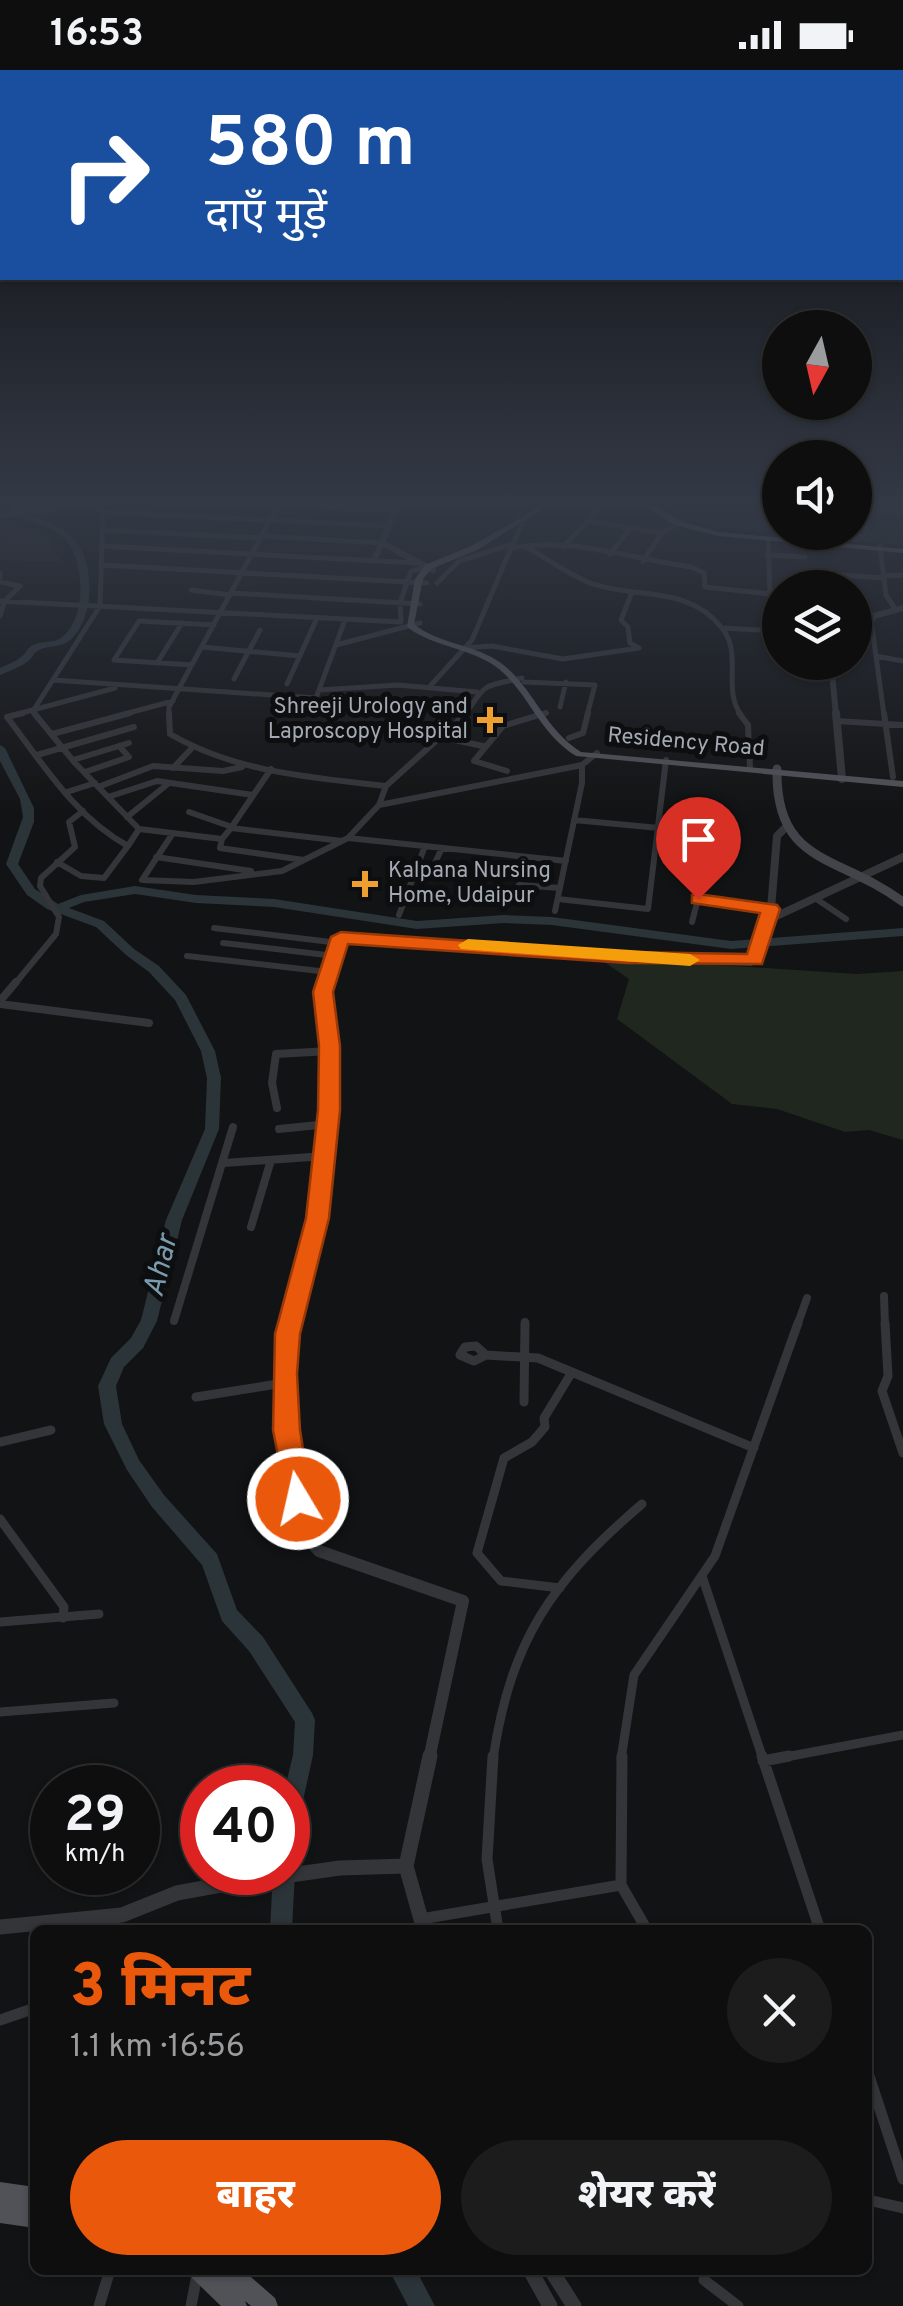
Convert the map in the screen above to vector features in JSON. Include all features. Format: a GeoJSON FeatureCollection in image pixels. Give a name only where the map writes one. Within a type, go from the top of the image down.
{"type":"FeatureCollection","features":[{"type":"Feature","properties":{"kind":"main road"},"geometry":{"type":"LineString","coordinates":[[416,606],[415,624],[432,640],[498,664],[520,680],[572,750],[900,780]]}},
{"type":"Feature","properties":{"kind":"main road","name":"Residency Road"},"geometry":{"type":"LineString","coordinates":[[542,714],[595,754]]}},
{"type":"Feature","properties":{"kind":"main road","name":"Residency Road"},"geometry":{"type":"LineString","coordinates":[[666,761],[777,771]]}},
{"type":"Feature","properties":{"kind":"main road"},"geometry":{"type":"LineString","coordinates":[[777,771],[784,829],[819,859],[866,875],[903,902]]}},
{"type":"Feature","properties":{"kind":"main road"},"geometry":{"type":"LineString","coordinates":[[0,2192],[30,2197]]}},
{"type":"Feature","properties":{"kind":"main road"},"geometry":{"type":"LineString","coordinates":[[0,2212],[30,2217]]}},
{"type":"Feature","properties":{"kind":"main road"},"geometry":{"type":"LineString","coordinates":[[204,2275],[236,2306]]}},
{"type":"Feature","properties":{"kind":"main road"},"geometry":{"type":"LineString","coordinates":[[233,2275],[268,2306]]}},
{"type":"Feature","properties":{"kind":"street"},"geometry":{"type":"LineString","coordinates":[[33,711],[100,606]]}},
{"type":"Feature","properties":{"kind":"street"},"geometry":{"type":"LineString","coordinates":[[106,606],[401,622],[400,606]]}},
{"type":"Feature","properties":{"kind":"street"},"geometry":{"type":"LineString","coordinates":[[224,606],[172,702],[170,734],[192,749],[246,766],[386,786]]}},
{"type":"Feature","properties":{"kind":"street"},"geometry":{"type":"LineString","coordinates":[[431,685],[472,640],[487,606]]}},
{"type":"Feature","properties":{"kind":"street"},"geometry":{"type":"LineString","coordinates":[[462,649],[492,646],[563,659],[639,648],[630,643],[628,627],[621,620],[626,606]]}},
{"type":"Feature","properties":{"kind":"street"},"geometry":{"type":"LineString","coordinates":[[694,606],[722,628],[732,652],[730,700],[748,725],[750,766]]}},
{"type":"Feature","properties":{"kind":"street"},"geometry":{"type":"LineString","coordinates":[[872,616],[900,609]]}},
{"type":"Feature","properties":{"kind":"street"},"geometry":{"type":"LineString","coordinates":[[288,684],[317,618]]}},
{"type":"Feature","properties":{"kind":"street"},"geometry":{"type":"LineString","coordinates":[[192,665],[114,660],[139,620],[214,625]]}},
{"type":"Feature","properties":{"kind":"street"},"geometry":{"type":"LineString","coordinates":[[52,680],[316,698],[345,620]]}},
{"type":"Feature","properties":{"kind":"street"},"geometry":{"type":"LineString","coordinates":[[157,663],[182,623]]}},
{"type":"Feature","properties":{"kind":"street"},"geometry":{"type":"LineString","coordinates":[[336,645],[415,624]]}},
{"type":"Feature","properties":{"kind":"street"},"geometry":{"type":"LineString","coordinates":[[722,628],[762,630]]}},
{"type":"Feature","properties":{"kind":"street"},"geometry":{"type":"LineString","coordinates":[[234,678],[260,630]]}},
{"type":"Feature","properties":{"kind":"street"},"geometry":{"type":"LineString","coordinates":[[872,634],[884,724],[900,780]]}},
{"type":"Feature","properties":{"kind":"street"},"geometry":{"type":"LineString","coordinates":[[202,647],[300,656]]}},
{"type":"Feature","properties":{"kind":"street"},"geometry":{"type":"LineString","coordinates":[[876,656],[903,661]]}},
{"type":"Feature","properties":{"kind":"street"},"geometry":{"type":"LineString","coordinates":[[556,681],[563,659]]}},
{"type":"Feature","properties":{"kind":"street"},"geometry":{"type":"LineString","coordinates":[[319,690],[369,684],[431,685],[477,692],[520,680],[596,685],[582,733],[569,738]]}},
{"type":"Feature","properties":{"kind":"street"},"geometry":{"type":"LineString","coordinates":[[833,680],[842,776]]}},
{"type":"Feature","properties":{"kind":"street"},"geometry":{"type":"LineString","coordinates":[[560,706],[566,682]]}},
{"type":"Feature","properties":{"kind":"street"},"geometry":{"type":"LineString","coordinates":[[124,685],[7,717],[83,811],[110,839],[128,846]]}},
{"type":"Feature","properties":{"kind":"street"},"geometry":{"type":"LineString","coordinates":[[173,833],[142,880],[194,882],[282,871],[345,840],[379,805],[386,786],[466,713],[477,692]]}},
{"type":"Feature","properties":{"kind":"street"},"geometry":{"type":"LineString","coordinates":[[52,734],[172,702]]}},
{"type":"Feature","properties":{"kind":"street"},"geometry":{"type":"LineString","coordinates":[[33,711],[139,829],[222,839]]}},
{"type":"Feature","properties":{"kind":"street"},"geometry":{"type":"LineString","coordinates":[[508,772],[474,762],[483,746],[503,726],[542,714]]}},
{"type":"Feature","properties":{"kind":"street"},"geometry":{"type":"LineString","coordinates":[[836,721],[903,725]]}},
{"type":"Feature","properties":{"kind":"street"},"geometry":{"type":"LineString","coordinates":[[38,755],[134,727]]}},
{"type":"Feature","properties":{"kind":"street"},"geometry":{"type":"LineString","coordinates":[[440,737],[483,746]]}},
{"type":"Feature","properties":{"kind":"street"},"geometry":{"type":"LineString","coordinates":[[73,760],[128,744]]}},
{"type":"Feature","properties":{"kind":"street"},"geometry":{"type":"LineString","coordinates":[[85,772],[129,757],[119,746]]}},
{"type":"Feature","properties":{"kind":"street"},"geometry":{"type":"LineString","coordinates":[[173,768],[192,749]]}},
{"type":"Feature","properties":{"kind":"street"},"geometry":{"type":"LineString","coordinates":[[379,805],[582,766],[595,754]]}},
{"type":"Feature","properties":{"kind":"street"},"geometry":{"type":"LineString","coordinates":[[558,898],[648,909],[666,761]]}},
{"type":"Feature","properties":{"kind":"street"},"geometry":{"type":"LineString","coordinates":[[67,792],[153,766],[223,771],[246,766]]}},
{"type":"Feature","properties":{"kind":"street"},"geometry":{"type":"LineString","coordinates":[[555,911],[582,766]]}},
{"type":"Feature","properties":{"kind":"street"},"geometry":{"type":"LineString","coordinates":[[270,769],[222,839],[220,848],[304,860]]}},
{"type":"Feature","properties":{"kind":"street"},"geometry":{"type":"LineString","coordinates":[[108,797],[157,782],[253,795]]}},
{"type":"Feature","properties":{"kind":"street"},"geometry":{"type":"LineString","coordinates":[[127,817],[169,783]]}},
{"type":"Feature","properties":{"kind":"street"},"geometry":{"type":"LineString","coordinates":[[0,1002],[56,934],[59,917],[40,886],[57,862],[75,846],[69,822],[83,811]]}},
{"type":"Feature","properties":{"kind":"street"},"geometry":{"type":"LineString","coordinates":[[189,812],[231,827],[566,861]]}},
{"type":"Feature","properties":{"kind":"street"},"geometry":{"type":"LineString","coordinates":[[574,820],[659,828]]}},
{"type":"Feature","properties":{"kind":"street"},"geometry":{"type":"LineString","coordinates":[[57,862],[81,876],[104,878],[139,829]]}},
{"type":"Feature","properties":{"kind":"street"},"geometry":{"type":"LineString","coordinates":[[621,1884],[491,1907],[422,1925],[406,1866],[464,1601],[319,1552],[303,1533],[286,1430],[287,1334],[318,1218],[328,1124],[330,1051],[323,992],[341,937],[627,958],[733,962],[757,958],[771,909],[777,836],[784,829]]}},
{"type":"Feature","properties":{"kind":"street"},"geometry":{"type":"LineString","coordinates":[[399,915],[425,846]]}},
{"type":"Feature","properties":{"kind":"street"},"geometry":{"type":"LineString","coordinates":[[414,874],[431,871],[442,848]]}},
{"type":"Feature","properties":{"kind":"street"},"geometry":{"type":"LineString","coordinates":[[768,920],[903,856]]}},
{"type":"Feature","properties":{"kind":"street"},"geometry":{"type":"LineString","coordinates":[[156,857],[263,872]]}},
{"type":"Feature","properties":{"kind":"street"},"geometry":{"type":"LineString","coordinates":[[519,886],[560,888]]}},
{"type":"Feature","properties":{"kind":"street"},"geometry":{"type":"LineString","coordinates":[[816,898],[846,919]]}},
{"type":"Feature","properties":{"kind":"street"},"geometry":{"type":"LineString","coordinates":[[692,922],[698,899],[771,909]]}},
{"type":"Feature","properties":{"kind":"street"},"geometry":{"type":"LineString","coordinates":[[214,928],[339,943]]}},
{"type":"Feature","properties":{"kind":"street"},"geometry":{"type":"LineString","coordinates":[[223,943],[335,956]]}},
{"type":"Feature","properties":{"kind":"street"},"geometry":{"type":"LineString","coordinates":[[187,956],[328,972]]}},
{"type":"Feature","properties":{"kind":"street"},"geometry":{"type":"LineString","coordinates":[[0,1002],[149,1023]]}},
{"type":"Feature","properties":{"kind":"street"},"geometry":{"type":"LineString","coordinates":[[277,1108],[272,1083],[276,1054],[330,1051]]}},
{"type":"Feature","properties":{"kind":"street"},"geometry":{"type":"LineString","coordinates":[[279,1130],[328,1124]]}},
{"type":"Feature","properties":{"kind":"street"},"geometry":{"type":"LineString","coordinates":[[174,1321],[233,1127]]}},
{"type":"Feature","properties":{"kind":"street"},"geometry":{"type":"LineString","coordinates":[[224,1162],[325,1156]]}},
{"type":"Feature","properties":{"kind":"street"},"geometry":{"type":"LineString","coordinates":[[251,1227],[271,1160]]}},
{"type":"Feature","properties":{"kind":"street"},"geometry":{"type":"LineString","coordinates":[[884,1296],[888,1376],[882,1392],[903,1453]]}},
{"type":"Feature","properties":{"kind":"street"},"geometry":{"type":"LineString","coordinates":[[644,1925],[621,1884],[619,1773],[634,1675],[716,1556],[807,1298]]}},
{"type":"Feature","properties":{"kind":"street"},"geometry":{"type":"LineString","coordinates":[[524,1402],[525,1322]]}},
{"type":"Feature","properties":{"kind":"street"},"geometry":{"type":"LineString","coordinates":[[486,1355],[525,1357],[572,1372],[754,1448]]}},
{"type":"Feature","properties":{"kind":"street"},"geometry":{"type":"LineString","coordinates":[[560,1588],[501,1581],[476,1552],[504,1458],[532,1442],[544,1427],[544,1418],[572,1372]]}},
{"type":"Feature","properties":{"kind":"street"},"geometry":{"type":"LineString","coordinates":[[196,1397],[284,1382]]}},
{"type":"Feature","properties":{"kind":"street"},"geometry":{"type":"LineString","coordinates":[[0,1442],[51,1430]]}},
{"type":"Feature","properties":{"kind":"street"},"geometry":{"type":"LineString","coordinates":[[496,1925],[491,1907],[488,1824],[493,1757],[512,1681],[531,1628],[587,1551],[642,1504]]}},
{"type":"Feature","properties":{"kind":"street"},"geometry":{"type":"LineString","coordinates":[[0,1519],[64,1607],[63,1618]]}},
{"type":"Feature","properties":{"kind":"street"},"geometry":{"type":"LineString","coordinates":[[702,1576],[818,1925]]}},
{"type":"Feature","properties":{"kind":"street"},"geometry":{"type":"LineString","coordinates":[[0,1622],[99,1614]]}},
{"type":"Feature","properties":{"kind":"street"},"geometry":{"type":"LineString","coordinates":[[0,1712],[114,1703]]}},
{"type":"Feature","properties":{"kind":"street"},"geometry":{"type":"LineString","coordinates":[[764,1761],[903,1734]]}},
{"type":"Feature","properties":{"kind":"street"},"geometry":{"type":"LineString","coordinates":[[62,1925],[123,1923],[178,1893],[340,1868],[406,1866]]}},
{"type":"Feature","properties":{"kind":"street"},"geometry":{"type":"LineString","coordinates":[[0,1927],[30,1926]]}},
{"type":"Feature","properties":{"kind":"street"},"geometry":{"type":"LineString","coordinates":[[0,2020],[30,2010]]}},
{"type":"Feature","properties":{"kind":"street"},"geometry":{"type":"LineString","coordinates":[[872,2085],[903,2179]]}},
{"type":"Feature","properties":{"kind":"street"},"geometry":{"type":"LineString","coordinates":[[872,2201],[903,2208]]}},
{"type":"Feature","properties":{"kind":"street"},"geometry":{"type":"LineString","coordinates":[[99,2306],[108,2275]]}},
{"type":"Feature","properties":{"kind":"street"},"geometry":{"type":"LineString","coordinates":[[191,2306],[198,2275]]}},
{"type":"Feature","properties":{"kind":"street"},"geometry":{"type":"LineString","coordinates":[[532,2275],[547,2304]]}},
{"type":"Feature","properties":{"kind":"street"},"geometry":{"type":"LineString","coordinates":[[554,2275],[574,2306]]}},
{"type":"Feature","properties":{"kind":"street"},"geometry":{"type":"LineString","coordinates":[[701,2275],[738,2306]]}},
{"type":"Feature","properties":{"kind":"shaded area"},"geometry":{"type":"Polygon","coordinates":[[[597,957],[857,974],[903,971],[903,1140],[869,1130],[845,1132],[777,1109],[732,1104],[617,1019],[629,979],[597,957]]]}},
{"type":"Feature","properties":{"kind":"waterway","name":"Ahar"},"geometry":{"type":"LineString","coordinates":[[0,672],[25,659],[34,648],[64,640],[73,631],[83,606]]}},
{"type":"Feature","properties":{"kind":"waterway","name":"Ahar"},"geometry":{"type":"LineString","coordinates":[[0,748],[28,808],[28,822],[12,864],[31,892],[51,906],[100,924],[154,969],[181,998],[208,1051],[214,1078],[212,1129],[174,1220],[149,1321],[137,1343],[117,1363],[107,1386],[113,1424],[133,1465],[158,1501],[210,1560],[229,1615],[256,1644],[305,1720],[301,1765]]}},
{"type":"Feature","properties":{"kind":"waterway"},"geometry":{"type":"LineString","coordinates":[[60,908],[81,899],[135,890],[196,899],[274,903],[417,925],[504,919],[552,921],[731,945],[903,932]]}},
{"type":"Feature","properties":{"kind":"waterway","name":"Ahar"},"geometry":{"type":"LineString","coordinates":[[281,1925],[283,1895]]}},
{"type":"Feature","properties":{"kind":"waterway","name":"Ahar"},"geometry":{"type":"LineString","coordinates":[[405,2275],[422,2306]]}},
{"type":"Feature","properties":{"kind":"slow traffic"},"geometry":{"type":"LineString","coordinates":[[468,945],[690,960]]}},
{"type":"Feature","properties":{"kind":"place","name":"Shreeji Urology and Laproscopy Hospital"},"geometry":{"type":"Point","coordinates":[490,720]}},
{"type":"Feature","properties":{"kind":"place","name":"Kalpana Nursing Home, Udaipur"},"geometry":{"type":"Point","coordinates":[365,884]}},
{"type":"Feature","properties":{"kind":"route"},"geometry":{"type":"LineString","coordinates":[[298,1499],[286,1430],[287,1334],[318,1218],[329,1110],[330,1046],[323,992],[341,937],[627,958],[755,960],[771,909],[698,899]]}}]}
